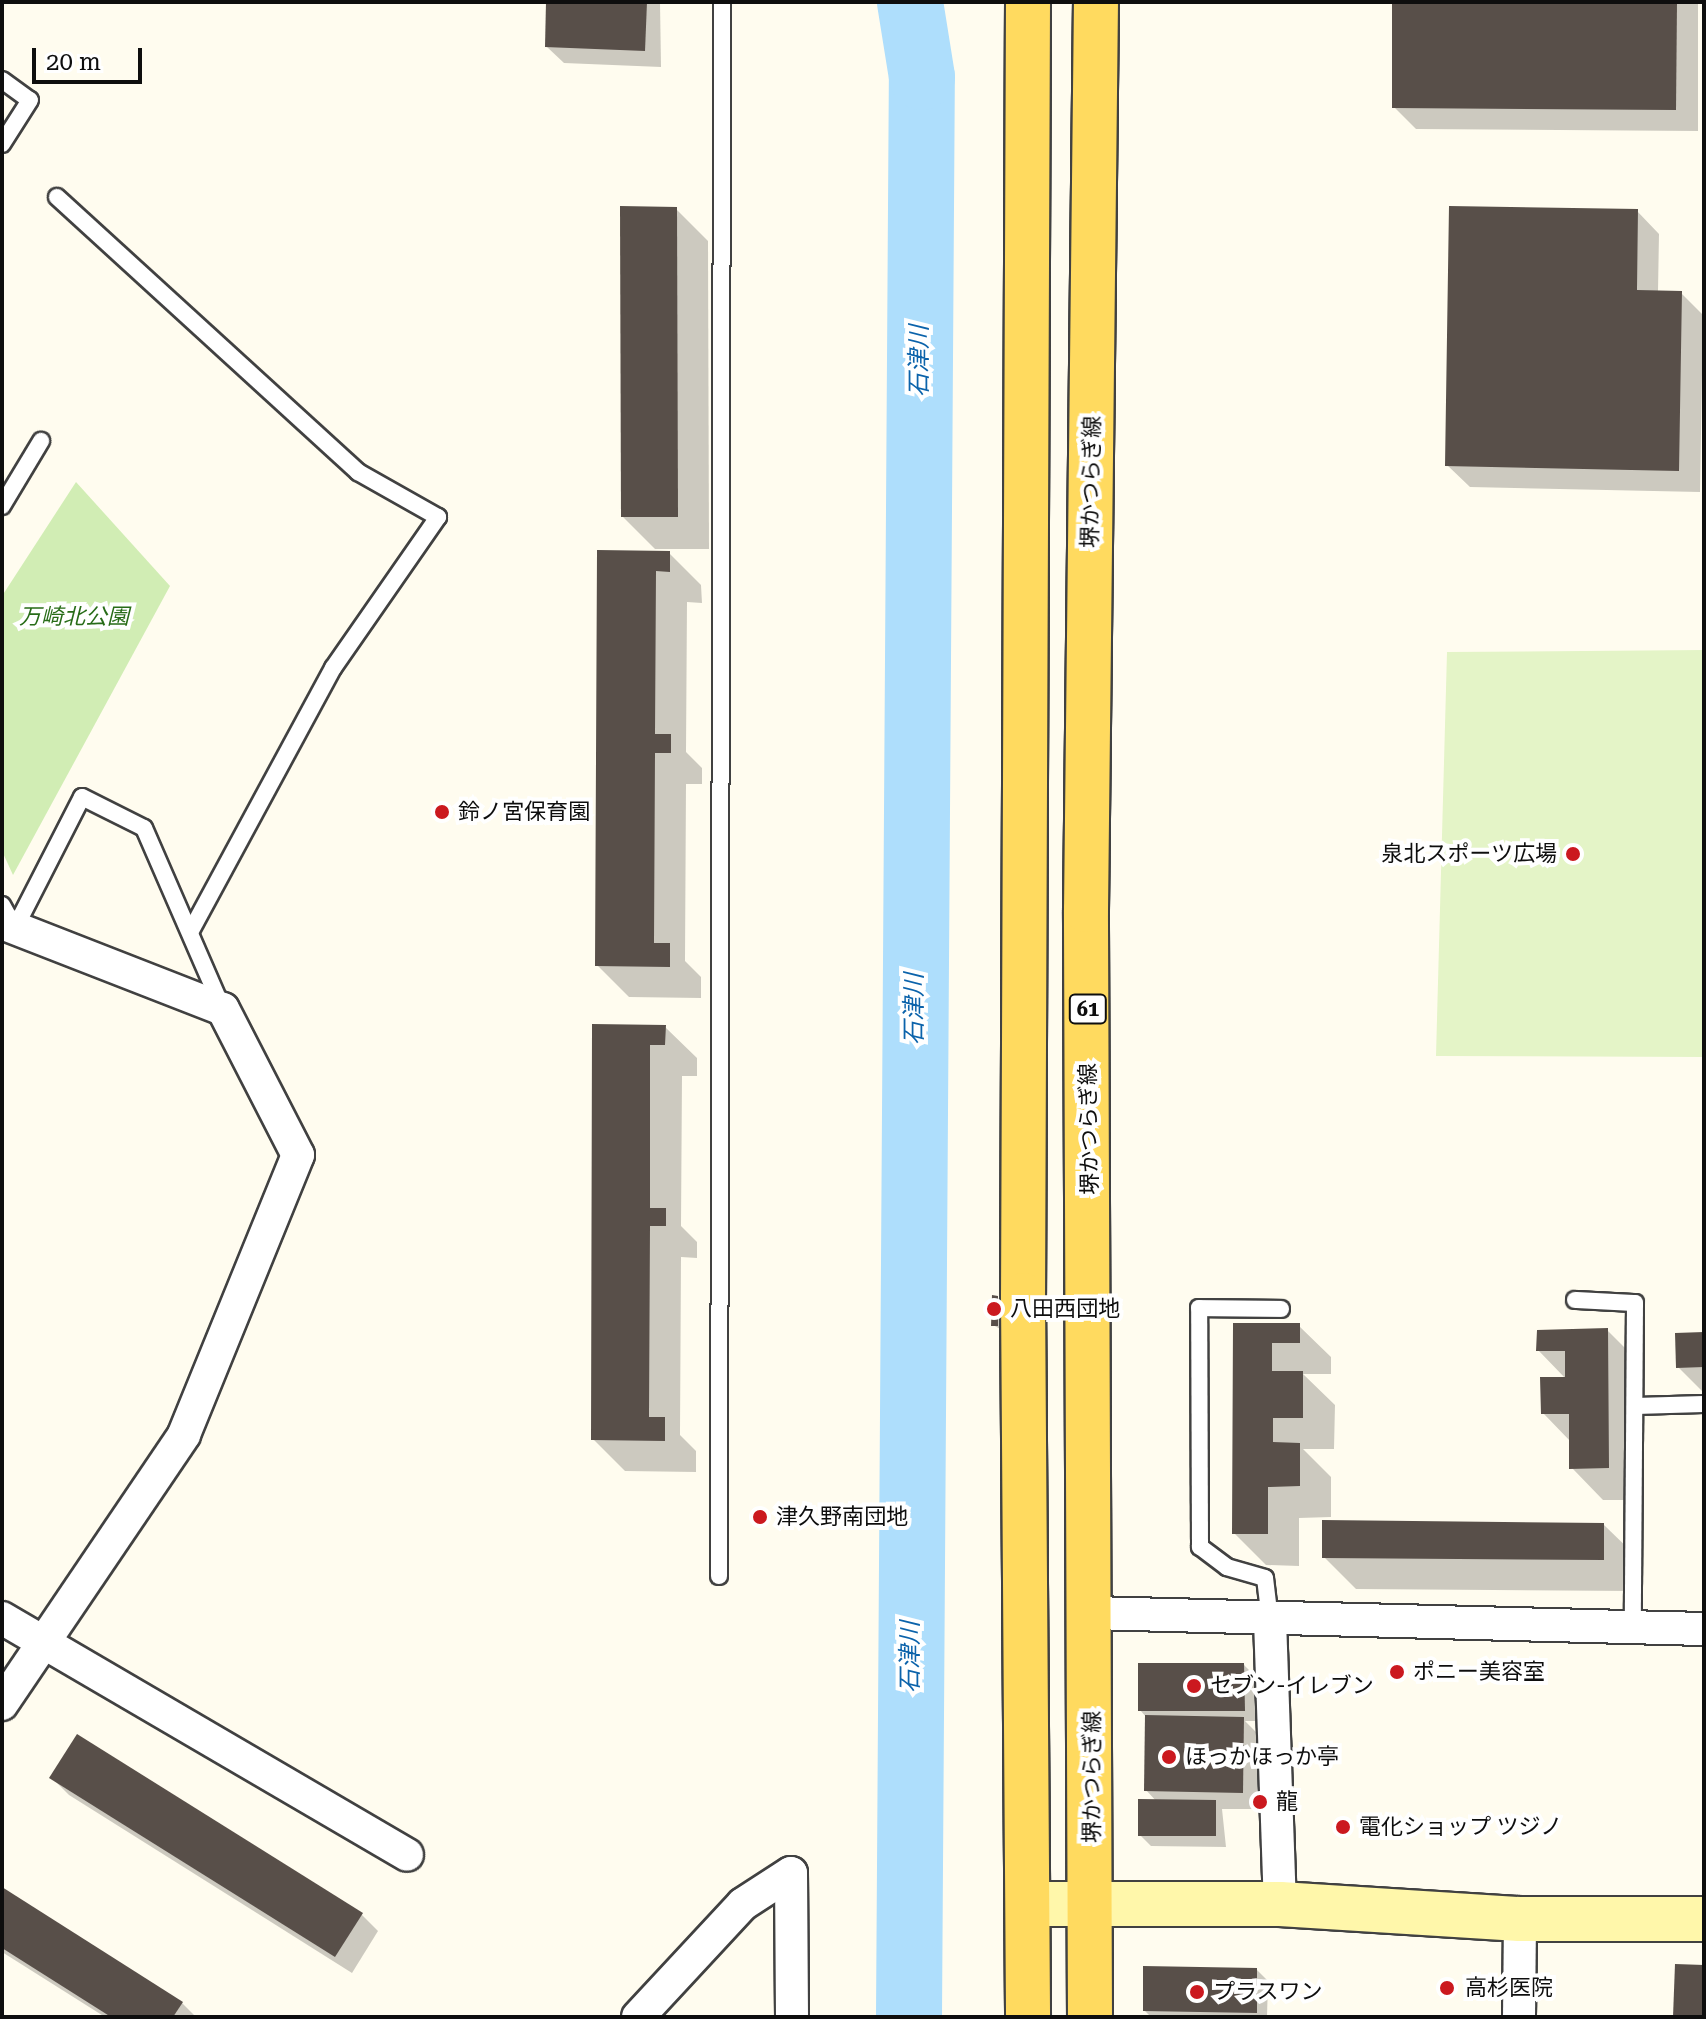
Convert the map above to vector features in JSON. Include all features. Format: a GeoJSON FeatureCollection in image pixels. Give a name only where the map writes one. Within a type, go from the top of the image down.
{"type":"FeatureCollection","features":[{"type":"Feature","properties":{"kind":"main road"},"geometry":{"type":"LineString","coordinates":[[1028,2],[1023,1295],[1028,2017]]}},
{"type":"Feature","properties":{"kind":"main road","name":"堺かつらぎ線"},"geometry":{"type":"LineString","coordinates":[[1090,2017],[1092,1613],[1086,910],[1096,2]]}},
{"type":"Feature","properties":{"kind":"street"},"geometry":{"type":"LineString","coordinates":[[2,1704],[184,1435],[298,1155],[223,1009],[6,918]]}},
{"type":"Feature","properties":{"kind":"street"},"geometry":{"type":"LineString","coordinates":[[1092,1613],[1704,1629]]}},
{"type":"Feature","properties":{"kind":"street"},"geometry":{"type":"LineString","coordinates":[[2,1618],[407,1855]]}},
{"type":"Feature","properties":{"kind":"street"},"geometry":{"type":"LineString","coordinates":[[1270,1620],[1280,1904]]}},
{"type":"Feature","properties":{"kind":"street"},"geometry":{"type":"LineString","coordinates":[[638,2017],[743,1904],[791,1873],[792,2017]]}},
{"type":"Feature","properties":{"kind":"street"},"geometry":{"type":"LineString","coordinates":[[1028,1904],[1280,1904],[1520,1919],[1704,1919]]}},
{"type":"Feature","properties":{"kind":"street"},"geometry":{"type":"LineString","coordinates":[[1519,2017],[1520,1919]]}},
{"type":"Feature","properties":{"kind":"lane"},"geometry":{"type":"LineString","coordinates":[[719,1576],[722,2]]}},
{"type":"Feature","properties":{"kind":"lane"},"geometry":{"type":"LineString","coordinates":[[2,80],[30,100],[2,144]]}},
{"type":"Feature","properties":{"kind":"lane"},"geometry":{"type":"LineString","coordinates":[[57,197],[358,472],[438,517],[333,668],[191,931]]}},
{"type":"Feature","properties":{"kind":"lane"},"geometry":{"type":"LineString","coordinates":[[2,506],[41,441]]}},
{"type":"Feature","properties":{"kind":"lane"},"geometry":{"type":"LineString","coordinates":[[6,918],[82,797],[144,828],[223,1009]]}},
{"type":"Feature","properties":{"kind":"lane"},"geometry":{"type":"LineString","coordinates":[[1575,1300],[1635,1303],[1633,1629]]}},
{"type":"Feature","properties":{"kind":"lane"},"geometry":{"type":"LineString","coordinates":[[1270,1620],[1265,1578],[1227,1567],[1200,1547],[1199,1308],[1281,1309]]}},
{"type":"Feature","properties":{"kind":"lane"},"geometry":{"type":"LineString","coordinates":[[1635,1406],[1704,1404]]}},
{"type":"Feature","properties":{"kind":"green space","name":"万崎北公園"},"geometry":{"type":"Polygon","coordinates":[[[76,482],[170,586],[13,875],[2,851],[2,596],[76,482]]]}},
{"type":"Feature","properties":{"kind":"green space","name":"泉北スポーツ広場"},"geometry":{"type":"Polygon","coordinates":[[[1704,650],[1704,1057],[1436,1056],[1447,652],[1704,650]]]}},
{"type":"Feature","properties":{"kind":"building"},"geometry":{"type":"Polygon","coordinates":[[[546,2],[647,2],[645,51],[545,47],[546,2]]]}},
{"type":"Feature","properties":{"kind":"building"},"geometry":{"type":"Polygon","coordinates":[[[1392,2],[1677,2],[1676,110],[1392,108],[1392,2]]]}},
{"type":"Feature","properties":{"kind":"building"},"geometry":{"type":"Polygon","coordinates":[[[620,206],[677,207],[678,517],[621,517],[620,206]]]}},
{"type":"Feature","properties":{"kind":"building"},"geometry":{"type":"Polygon","coordinates":[[[1449,206],[1638,209],[1637,290],[1682,291],[1679,471],[1445,466],[1449,206]]]}},
{"type":"Feature","properties":{"kind":"building"},"geometry":{"type":"Polygon","coordinates":[[[597,550],[670,551],[670,572],[656,571],[655,734],[671,734],[671,753],[655,753],[654,943],[670,943],[670,967],[595,966],[597,550]]]}},
{"type":"Feature","properties":{"kind":"building"},"geometry":{"type":"Polygon","coordinates":[[[592,1024],[666,1025],[665,1045],[650,1045],[650,1208],[666,1208],[666,1226],[650,1226],[649,1417],[665,1417],[665,1441],[591,1440],[592,1024]]]}},
{"type":"Feature","properties":{"kind":"building"},"geometry":{"type":"Polygon","coordinates":[[[992,1295],[998,1296],[998,1326],[991,1326],[992,1295]]]}},
{"type":"Feature","properties":{"kind":"building"},"geometry":{"type":"Polygon","coordinates":[[[1233,1323],[1300,1323],[1300,1343],[1272,1343],[1272,1371],[1303,1371],[1303,1418],[1273,1418],[1273,1442],[1300,1443],[1300,1486],[1268,1487],[1268,1534],[1232,1534],[1233,1323]]]}},
{"type":"Feature","properties":{"kind":"building"},"geometry":{"type":"Polygon","coordinates":[[[1608,1328],[1609,1468],[1569,1469],[1569,1414],[1541,1414],[1540,1377],[1565,1377],[1565,1351],[1536,1351],[1537,1330],[1608,1328]]]}},
{"type":"Feature","properties":{"kind":"building"},"geometry":{"type":"Polygon","coordinates":[[[1704,1332],[1704,1367],[1676,1368],[1675,1333],[1704,1332]]]}},
{"type":"Feature","properties":{"kind":"building"},"geometry":{"type":"Polygon","coordinates":[[[1322,1520],[1604,1523],[1604,1560],[1322,1558],[1322,1520]]]}},
{"type":"Feature","properties":{"kind":"building"},"geometry":{"type":"Polygon","coordinates":[[[1138,1663],[1244,1663],[1245,1711],[1138,1711],[1138,1663]]]}},
{"type":"Feature","properties":{"kind":"building"},"geometry":{"type":"Polygon","coordinates":[[[1145,1715],[1244,1717],[1243,1793],[1144,1791],[1145,1715]]]}},
{"type":"Feature","properties":{"kind":"building"},"geometry":{"type":"Polygon","coordinates":[[[77,1734],[363,1913],[335,1957],[49,1778],[77,1734]]]}},
{"type":"Feature","properties":{"kind":"building"},"geometry":{"type":"Polygon","coordinates":[[[1138,1799],[1216,1800],[1216,1836],[1138,1836],[1138,1799]]]}},
{"type":"Feature","properties":{"kind":"building"},"geometry":{"type":"Polygon","coordinates":[[[2,1887],[183,2002],[173,2017],[111,2017],[2,1948],[2,1887]]]}},
{"type":"Feature","properties":{"kind":"building"},"geometry":{"type":"Polygon","coordinates":[[[1675,1964],[1704,1965],[1704,2017],[1673,2017],[1675,1964]]]}},
{"type":"Feature","properties":{"kind":"building"},"geometry":{"type":"Polygon","coordinates":[[[1143,1966],[1257,1968],[1257,2013],[1143,2011],[1143,1966]]]}},
{"type":"Feature","properties":{"kind":"waterway","name":"石津川"},"geometry":{"type":"LineString","coordinates":[[909,2017],[922,77],[910,2]]}},
{"type":"Feature","properties":{"kind":"place","name":"鈴ノ宮保育園"},"geometry":{"type":"Point","coordinates":[442,812]}},
{"type":"Feature","properties":{"kind":"place","name":"泉北スポーツ広場"},"geometry":{"type":"Point","coordinates":[1573,854]}},
{"type":"Feature","properties":{"kind":"place","name":"八田西団地"},"geometry":{"type":"Point","coordinates":[994,1309]}},
{"type":"Feature","properties":{"kind":"place","name":"津久野南団地"},"geometry":{"type":"Point","coordinates":[760,1517]}},
{"type":"Feature","properties":{"kind":"place","name":"ポニー美容室"},"geometry":{"type":"Point","coordinates":[1397,1672]}},
{"type":"Feature","properties":{"kind":"place","name":"セブン-イレブン"},"geometry":{"type":"Point","coordinates":[1194,1686]}},
{"type":"Feature","properties":{"kind":"place","name":"ほっかほっか亭"},"geometry":{"type":"Point","coordinates":[1169,1757]}},
{"type":"Feature","properties":{"kind":"place","name":"龍"},"geometry":{"type":"Point","coordinates":[1260,1802]}},
{"type":"Feature","properties":{"kind":"place","name":"電化ショップ ツジノ"},"geometry":{"type":"Point","coordinates":[1343,1827]}},
{"type":"Feature","properties":{"kind":"place","name":"高杉医院"},"geometry":{"type":"Point","coordinates":[1447,1988]}},
{"type":"Feature","properties":{"kind":"place","name":"プラスワン"},"geometry":{"type":"Point","coordinates":[1197,1992]}}]}
